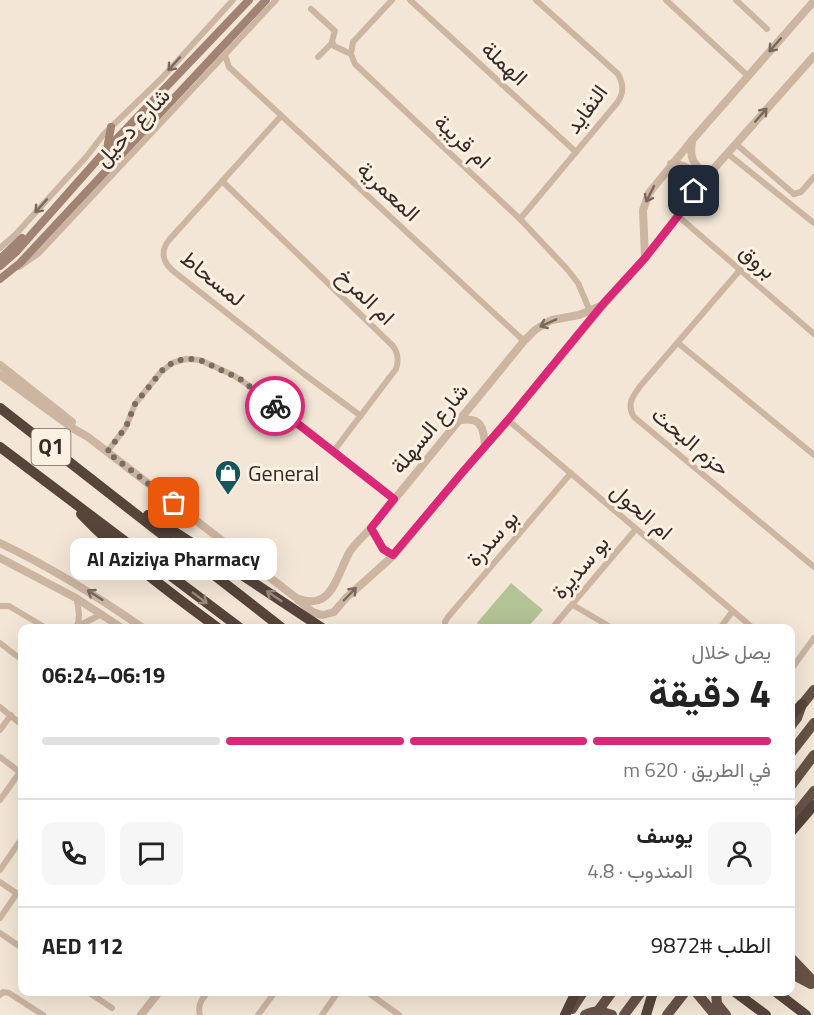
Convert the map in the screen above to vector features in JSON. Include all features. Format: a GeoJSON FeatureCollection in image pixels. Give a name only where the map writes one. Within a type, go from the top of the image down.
{"type":"FeatureCollection","features":[{"type":"Feature","properties":{"kind":"highway","name":"Q1"},"geometry":{"type":"LineString","coordinates":[[0,408],[277,624]]}},
{"type":"Feature","properties":{"kind":"highway","name":"Q1"},"geometry":{"type":"LineString","coordinates":[[0,447],[235,624]]}},
{"type":"Feature","properties":{"kind":"highway"},"geometry":{"type":"LineString","coordinates":[[53,486],[103,537],[165,589],[213,624]]}},
{"type":"Feature","properties":{"kind":"highway"},"geometry":{"type":"LineString","coordinates":[[102,486],[316,624]]}},
{"type":"Feature","properties":{"kind":"highway"},"geometry":{"type":"LineString","coordinates":[[795,712],[814,690]]}},
{"type":"Feature","properties":{"kind":"highway"},"geometry":{"type":"LineString","coordinates":[[795,720],[802,704]]}},
{"type":"Feature","properties":{"kind":"highway"},"geometry":{"type":"LineString","coordinates":[[795,748],[814,723]]}},
{"type":"Feature","properties":{"kind":"highway"},"geometry":{"type":"LineString","coordinates":[[795,780],[814,755]]}},
{"type":"Feature","properties":{"kind":"highway"},"geometry":{"type":"LineString","coordinates":[[795,815],[814,791]]}},
{"type":"Feature","properties":{"kind":"highway"},"geometry":{"type":"LineString","coordinates":[[795,827],[814,806]]}},
{"type":"Feature","properties":{"kind":"highway"},"geometry":{"type":"LineString","coordinates":[[795,832],[814,806]]}},
{"type":"Feature","properties":{"kind":"highway"},"geometry":{"type":"LineString","coordinates":[[795,963],[814,984]]}},
{"type":"Feature","properties":{"kind":"highway"},"geometry":{"type":"LineString","coordinates":[[795,971],[814,984]]}},
{"type":"Feature","properties":{"kind":"highway"},"geometry":{"type":"LineString","coordinates":[[795,975],[814,984]]}},
{"type":"Feature","properties":{"kind":"highway"},"geometry":{"type":"LineString","coordinates":[[567,1015],[574,996]]}},
{"type":"Feature","properties":{"kind":"highway"},"geometry":{"type":"LineString","coordinates":[[567,1015],[580,996]]}},
{"type":"Feature","properties":{"kind":"highway"},"geometry":{"type":"LineString","coordinates":[[594,1015],[609,996]]}},
{"type":"Feature","properties":{"kind":"highway"},"geometry":{"type":"LineString","coordinates":[[624,1015],[638,996]]}},
{"type":"Feature","properties":{"kind":"highway"},"geometry":{"type":"LineString","coordinates":[[646,1015],[652,996]]}},
{"type":"Feature","properties":{"kind":"highway"},"geometry":{"type":"LineString","coordinates":[[667,1015],[682,996]]}},
{"type":"Feature","properties":{"kind":"highway"},"geometry":{"type":"LineString","coordinates":[[699,996],[716,1015]]}},
{"type":"Feature","properties":{"kind":"highway"},"geometry":{"type":"LineString","coordinates":[[716,996],[717,1004],[726,1015]]}},
{"type":"Feature","properties":{"kind":"highway"},"geometry":{"type":"LineString","coordinates":[[741,996],[753,1015]]}},
{"type":"Feature","properties":{"kind":"highway"},"geometry":{"type":"LineString","coordinates":[[741,996],[766,1015]]}},
{"type":"Feature","properties":{"kind":"highway"},"geometry":{"type":"LineString","coordinates":[[781,996],[806,1015]]}},
{"type":"Feature","properties":{"kind":"highway"},"geometry":{"type":"LineString","coordinates":[[585,1015],[603,1011],[612,1015]]}},
{"type":"Feature","properties":{"kind":"main road","name":"شارع دحيل"},"geometry":{"type":"LineString","coordinates":[[0,266],[16,252],[107,149],[249,0]]}},
{"type":"Feature","properties":{"kind":"main road","name":"شارع دحيل"},"geometry":{"type":"LineString","coordinates":[[0,279],[9,273],[266,0]]}},
{"type":"Feature","properties":{"kind":"main road"},"geometry":{"type":"LineString","coordinates":[[107,149],[111,127]]}},
{"type":"Feature","properties":{"kind":"main road"},"geometry":{"type":"LineString","coordinates":[[120,156],[137,147]]}},
{"type":"Feature","properties":{"kind":"main road"},"geometry":{"type":"LineString","coordinates":[[0,259],[28,232],[42,223]]}},
{"type":"Feature","properties":{"kind":"street","name":"شارع دحيل"},"geometry":{"type":"LineString","coordinates":[[0,248],[15,236],[103,135],[162,78],[233,0]]}},
{"type":"Feature","properties":{"kind":"street","name":"شارع دحيل"},"geometry":{"type":"LineString","coordinates":[[9,273],[39,253],[276,0]]}},
{"type":"Feature","properties":{"kind":"street"},"geometry":{"type":"LineString","coordinates":[[332,43],[335,47],[351,54],[351,48],[357,38],[392,0]]}},
{"type":"Feature","properties":{"kind":"street","name":"الهملة"},"geometry":{"type":"LineString","coordinates":[[410,0],[576,153]]}},
{"type":"Feature","properties":{"kind":"street","name":"النفايد"},"geometry":{"type":"LineString","coordinates":[[520,219],[621,98],[623,86],[618,74],[536,0]]}},
{"type":"Feature","properties":{"kind":"street"},"geometry":{"type":"LineString","coordinates":[[666,0],[748,76]]}},
{"type":"Feature","properties":{"kind":"street"},"geometry":{"type":"LineString","coordinates":[[736,0],[768,29]]}},
{"type":"Feature","properties":{"kind":"street"},"geometry":{"type":"LineString","coordinates":[[645,258],[643,210],[649,193],[671,164],[811,2]]}},
{"type":"Feature","properties":{"kind":"street"},"geometry":{"type":"LineString","coordinates":[[311,9],[335,31],[332,43],[318,57]]}},
{"type":"Feature","properties":{"kind":"street","name":"ام قريبة"},"geometry":{"type":"LineString","coordinates":[[351,54],[358,68],[520,219],[576,278],[590,311]]}},
{"type":"Feature","properties":{"kind":"street","name":"المعمرية"},"geometry":{"type":"LineString","coordinates":[[225,55],[229,67],[524,341]]}},
{"type":"Feature","properties":{"kind":"street","name":"شارع السهلة"},"geometry":{"type":"LineString","coordinates":[[295,597],[313,612],[329,614],[393,555],[603,304],[645,258],[678,216],[694,191],[814,56]]}},
{"type":"Feature","properties":{"kind":"street"},"geometry":{"type":"LineString","coordinates":[[216,65],[229,67]]}},
{"type":"Feature","properties":{"kind":"street","name":"لمسحاط"},"geometry":{"type":"LineString","coordinates":[[281,116],[165,244],[163,256],[172,270],[361,416]]}},
{"type":"Feature","properties":{"kind":"street"},"geometry":{"type":"LineString","coordinates":[[693,139],[691,158],[696,166],[704,171],[714,170]]}},
{"type":"Feature","properties":{"kind":"street"},"geometry":{"type":"LineString","coordinates":[[736,144],[794,194]]}},
{"type":"Feature","properties":{"kind":"street"},"geometry":{"type":"LineString","coordinates":[[728,154],[814,223]]}},
{"type":"Feature","properties":{"kind":"street"},"geometry":{"type":"LineString","coordinates":[[671,164],[691,170],[695,178],[694,191]]}},
{"type":"Feature","properties":{"kind":"street"},"geometry":{"type":"LineString","coordinates":[[787,202],[794,194],[801,192],[814,177]]}},
{"type":"Feature","properties":{"kind":"street","name":"ام المرخ"},"geometry":{"type":"LineString","coordinates":[[222,181],[395,349],[398,360],[396,369],[333,452]]}},
{"type":"Feature","properties":{"kind":"street","name":"بروق"},"geometry":{"type":"LineString","coordinates":[[678,216],[814,333]]}},
{"type":"Feature","properties":{"kind":"street","name":"حزم البحث"},"geometry":{"type":"LineString","coordinates":[[740,270],[633,397],[630,404],[631,412],[634,417],[814,567]]}},
{"type":"Feature","properties":{"kind":"street","name":"شارع السهلة"},"geometry":{"type":"LineString","coordinates":[[295,597],[315,602],[335,585],[350,551],[535,330],[546,323],[590,311],[603,304]]}},
{"type":"Feature","properties":{"kind":"street"},"geometry":{"type":"LineString","coordinates":[[678,343],[814,455]]}},
{"type":"Feature","properties":{"kind":"street"},"geometry":{"type":"LineString","coordinates":[[107,452],[126,427],[135,404],[160,373],[179,360],[200,360],[240,379],[394,499]]}},
{"type":"Feature","properties":{"kind":"street"},"geometry":{"type":"LineString","coordinates":[[0,365],[107,452],[295,597]]}},
{"type":"Feature","properties":{"kind":"street"},"geometry":{"type":"LineString","coordinates":[[0,375],[88,437]]}},
{"type":"Feature","properties":{"kind":"street"},"geometry":{"type":"LineString","coordinates":[[458,421],[469,418],[477,421],[483,430],[485,446]]}},
{"type":"Feature","properties":{"kind":"street","name":"ام الحول"},"geometry":{"type":"LineString","coordinates":[[508,420],[748,624]]}},
{"type":"Feature","properties":{"kind":"street","name":"بو سدرة"},"geometry":{"type":"LineString","coordinates":[[445,624],[448,617],[571,473]]}},
{"type":"Feature","properties":{"kind":"street"},"geometry":{"type":"LineString","coordinates":[[371,528],[383,549],[393,555]]}},
{"type":"Feature","properties":{"kind":"street","name":"بو سديرة"},"geometry":{"type":"LineString","coordinates":[[556,624],[636,529]]}},
{"type":"Feature","properties":{"kind":"street"},"geometry":{"type":"LineString","coordinates":[[0,543],[77,584],[137,624]]}},
{"type":"Feature","properties":{"kind":"street"},"geometry":{"type":"LineString","coordinates":[[0,558],[76,598],[116,624]]}},
{"type":"Feature","properties":{"kind":"street"},"geometry":{"type":"LineString","coordinates":[[76,598],[79,616],[77,624]]}},
{"type":"Feature","properties":{"kind":"street"},"geometry":{"type":"LineString","coordinates":[[573,605],[605,624]]}},
{"type":"Feature","properties":{"kind":"street"},"geometry":{"type":"LineString","coordinates":[[0,606],[9,606],[39,624]]}},
{"type":"Feature","properties":{"kind":"street"},"geometry":{"type":"LineString","coordinates":[[723,624],[732,612]]}},
{"type":"Feature","properties":{"kind":"street"},"geometry":{"type":"LineString","coordinates":[[82,624],[102,614]]}},
{"type":"Feature","properties":{"kind":"street"},"geometry":{"type":"LineString","coordinates":[[795,659],[814,638]]}},
{"type":"Feature","properties":{"kind":"street"},"geometry":{"type":"LineString","coordinates":[[0,643],[18,657]]}},
{"type":"Feature","properties":{"kind":"street"},"geometry":{"type":"LineString","coordinates":[[0,707],[18,721]]}},
{"type":"Feature","properties":{"kind":"street"},"geometry":{"type":"LineString","coordinates":[[0,730],[10,716]]}},
{"type":"Feature","properties":{"kind":"street"},"geometry":{"type":"LineString","coordinates":[[0,757],[18,771]]}},
{"type":"Feature","properties":{"kind":"street"},"geometry":{"type":"LineString","coordinates":[[0,800],[18,777]]}},
{"type":"Feature","properties":{"kind":"street"},"geometry":{"type":"LineString","coordinates":[[0,870],[18,844]]}},
{"type":"Feature","properties":{"kind":"street"},"geometry":{"type":"LineString","coordinates":[[0,882],[18,894]]}},
{"type":"Feature","properties":{"kind":"street"},"geometry":{"type":"LineString","coordinates":[[0,918],[18,897]]}},
{"type":"Feature","properties":{"kind":"street"},"geometry":{"type":"LineString","coordinates":[[0,933],[18,945]]}},
{"type":"Feature","properties":{"kind":"street"},"geometry":{"type":"LineString","coordinates":[[0,995],[3,992],[9,993],[43,1015]]}},
{"type":"Feature","properties":{"kind":"street"},"geometry":{"type":"LineString","coordinates":[[94,996],[112,1008]]}},
{"type":"Feature","properties":{"kind":"street"},"geometry":{"type":"LineString","coordinates":[[141,1015],[156,996]]}},
{"type":"Feature","properties":{"kind":"street"},"geometry":{"type":"LineString","coordinates":[[200,1015],[198,1008],[205,996]]}},
{"type":"Feature","properties":{"kind":"street"},"geometry":{"type":"LineString","coordinates":[[258,1015],[272,996]]}},
{"type":"Feature","properties":{"kind":"street"},"geometry":{"type":"LineString","coordinates":[[322,1015],[335,996]]}},
{"type":"Feature","properties":{"kind":"street"},"geometry":{"type":"LineString","coordinates":[[372,996],[389,1012],[399,1015]]}},
{"type":"Feature","properties":{"kind":"green space"},"geometry":{"type":"Polygon","coordinates":[[[511,583],[543,610],[531,624],[477,623],[511,583]]]}},
{"type":"Feature","properties":{"kind":"way so far"},"geometry":{"type":"LineString","coordinates":[[174,503],[107,452],[126,427],[135,404],[165,367],[179,360],[200,360],[240,379],[275,406]]}},
{"type":"Feature","properties":{"kind":"place","name":"General"},"geometry":{"type":"Point","coordinates":[228,496]}},
{"type":"Feature","properties":{"kind":"place","name":"Al Aziziya Pharmacy"},"geometry":{"type":"Point","coordinates":[174,503]}},
{"type":"Feature","properties":{"kind":"route"},"geometry":{"type":"LineString","coordinates":[[275,406],[394,499],[371,528],[383,549],[393,555],[603,304],[632,274],[678,216],[694,191]]}}]}
